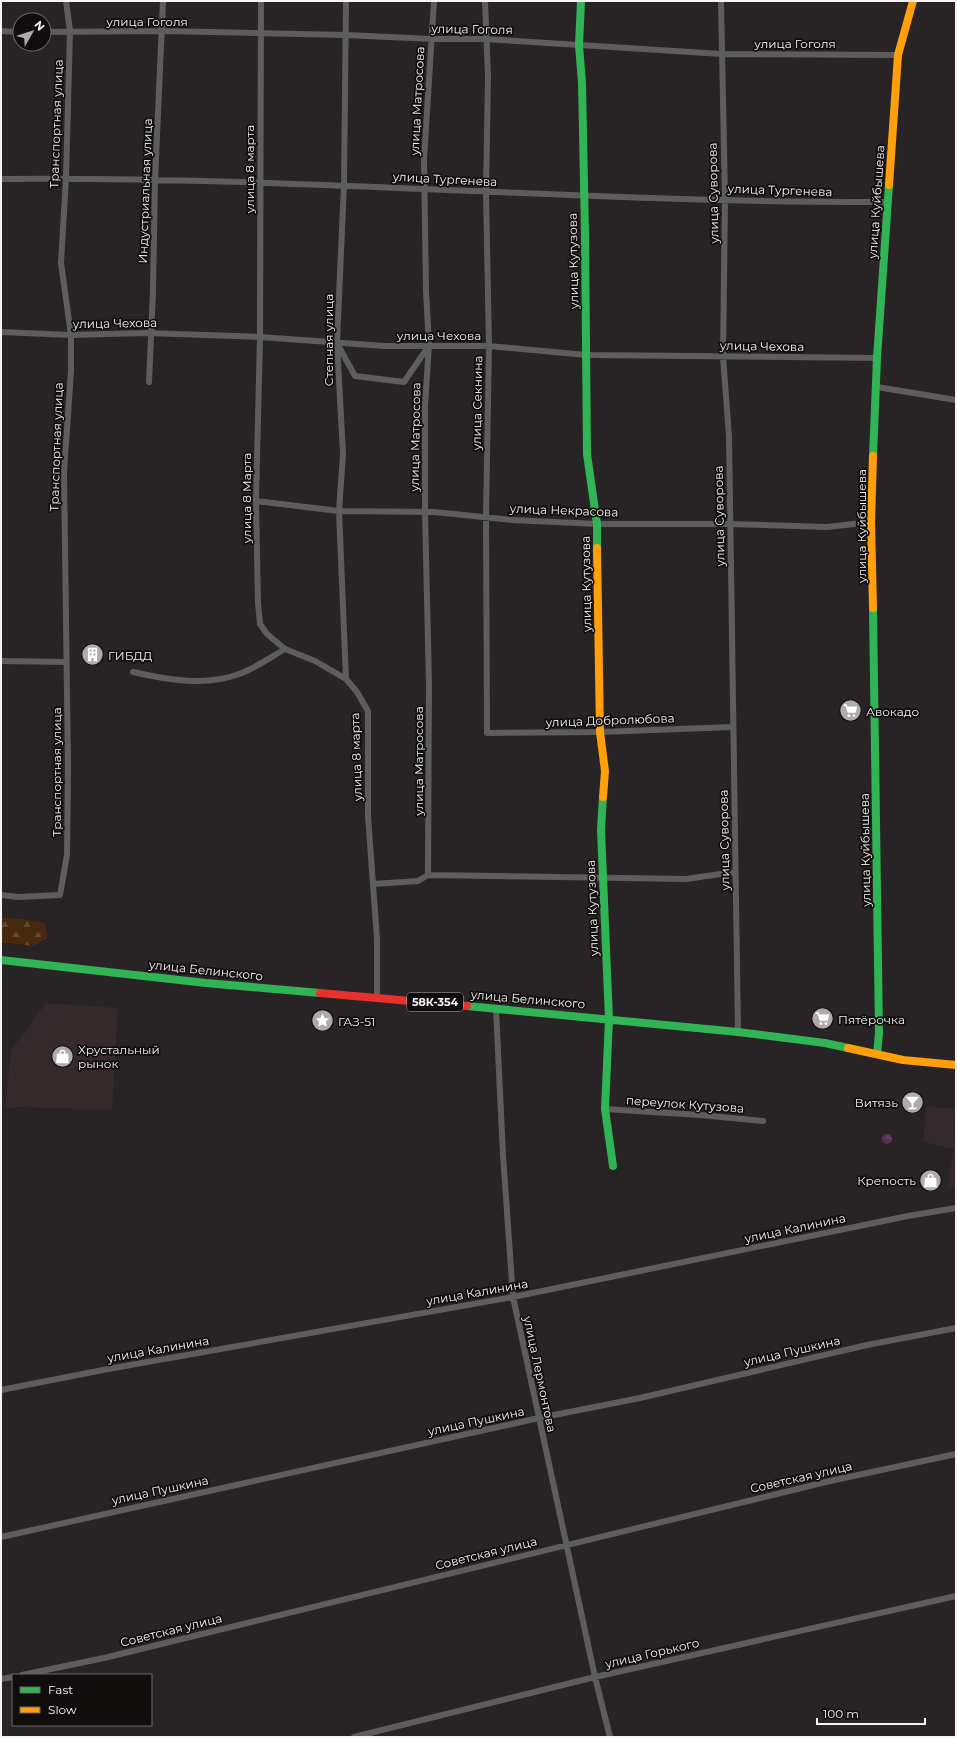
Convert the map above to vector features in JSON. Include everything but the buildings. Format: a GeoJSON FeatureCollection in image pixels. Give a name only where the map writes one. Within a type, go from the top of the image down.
{"type":"FeatureCollection","features":[{"type":"Feature","properties":{"kind":"main road","name":"улица Кутузова"},"geometry":{"type":"LineString","coordinates":[[581,1],[579,45],[582,83],[587,355],[587,454],[597,524],[600,732],[605,772],[601,830],[609,1019],[605,1109],[613,1166]]}},
{"type":"Feature","properties":{"kind":"main road","name":"улица Куйбышева"},"geometry":{"type":"LineString","coordinates":[[877,1054],[879,1033],[876,742],[871,522],[877,358],[898,55],[913,1]]}},
{"type":"Feature","properties":{"kind":"main road","name":"улица Белинского"},"geometry":{"type":"LineString","coordinates":[[1,960],[206,983],[377,997],[738,1032],[825,1042],[903,1060],[956,1065]]}},
{"type":"Feature","properties":{"kind":"street","name":"Транспортная улица"},"geometry":{"type":"LineString","coordinates":[[1,895],[18,897],[60,895],[67,855],[68,767],[64,472],[71,371],[71,335],[61,263],[66,178],[70,32],[66,1]]}},
{"type":"Feature","properties":{"kind":"street","name":"Индустриальная улица"},"geometry":{"type":"LineString","coordinates":[[149,382],[152,333],[155,180],[163,31],[163,1]]}},
{"type":"Feature","properties":{"kind":"street","name":"улица 8 марта"},"geometry":{"type":"LineString","coordinates":[[260,337],[261,1]]}},
{"type":"Feature","properties":{"kind":"street","name":"Степная улица"},"geometry":{"type":"LineString","coordinates":[[346,1],[344,185],[337,342],[342,454],[339,511],[346,680]]}},
{"type":"Feature","properties":{"kind":"street","name":"улица Матросова"},"geometry":{"type":"LineString","coordinates":[[428,875],[429,685],[425,512],[425,406],[429,345],[426,291],[424,188],[428,70],[432,39],[434,1]]}},
{"type":"Feature","properties":{"kind":"street","name":"улица Секнина"},"geometry":{"type":"LineString","coordinates":[[485,1],[488,76],[486,192],[489,346],[486,516],[487,733]]}},
{"type":"Feature","properties":{"kind":"street","name":"улица Суворова"},"geometry":{"type":"LineString","coordinates":[[721,1],[725,199],[723,357],[729,436],[738,1032]]}},
{"type":"Feature","properties":{"kind":"street","name":"улица Гоголя"},"geometry":{"type":"LineString","coordinates":[[52,32],[163,31],[261,34],[346,34],[432,39],[486,39],[722,54],[898,55]]}},
{"type":"Feature","properties":{"kind":"street"},"geometry":{"type":"LineString","coordinates":[[1,32],[12,32]]}},
{"type":"Feature","properties":{"kind":"street","name":"улица Тургенева"},"geometry":{"type":"LineString","coordinates":[[1,179],[66,178],[155,180],[260,184],[344,185],[584,196],[807,202],[887,202]]}},
{"type":"Feature","properties":{"kind":"street","name":"улица Чехова"},"geometry":{"type":"LineString","coordinates":[[1,332],[71,335],[152,333],[260,337],[384,346],[489,346],[587,355],[877,358]]}},
{"type":"Feature","properties":{"kind":"street","name":"улица 8 Марта"},"geometry":{"type":"LineString","coordinates":[[260,337],[256,501],[260,624],[268,634],[285,649]]}},
{"type":"Feature","properties":{"kind":"street"},"geometry":{"type":"LineString","coordinates":[[337,342],[355,376],[404,382],[429,345]]}},
{"type":"Feature","properties":{"kind":"street"},"geometry":{"type":"LineString","coordinates":[[877,387],[956,400]]}},
{"type":"Feature","properties":{"kind":"street","name":"улица Некрасова"},"geometry":{"type":"LineString","coordinates":[[256,501],[339,511],[425,512],[486,516],[512,520],[597,524],[730,524],[827,527],[871,522]]}},
{"type":"Feature","properties":{"kind":"street","name":"улица 8 марта"},"geometry":{"type":"LineString","coordinates":[[285,649],[315,661],[346,680],[357,692],[368,711],[368,816],[377,939],[377,997]]}},
{"type":"Feature","properties":{"kind":"street"},"geometry":{"type":"LineString","coordinates":[[133,672],[166,679],[203,682],[242,673],[285,649]]}},
{"type":"Feature","properties":{"kind":"street"},"geometry":{"type":"LineString","coordinates":[[1,661],[66,662]]}},
{"type":"Feature","properties":{"kind":"street","name":"улица Добролюбова"},"geometry":{"type":"LineString","coordinates":[[487,733],[600,732],[733,727]]}},
{"type":"Feature","properties":{"kind":"street"},"geometry":{"type":"LineString","coordinates":[[373,884],[418,881],[428,875],[686,879],[735,872]]}},
{"type":"Feature","properties":{"kind":"street","name":"улица Лермонтова"},"geometry":{"type":"LineString","coordinates":[[496,1009],[503,1155],[513,1297],[595,1677],[610,1737]]}},
{"type":"Feature","properties":{"kind":"street","name":"переулок Кутузова"},"geometry":{"type":"LineString","coordinates":[[605,1109],[700,1115],[763,1121]]}},
{"type":"Feature","properties":{"kind":"street","name":"улица Калинина"},"geometry":{"type":"LineString","coordinates":[[1,1390],[108,1369],[513,1297],[908,1216],[956,1208]]}},
{"type":"Feature","properties":{"kind":"street","name":"улица Пушкина"},"geometry":{"type":"LineString","coordinates":[[1,1537],[538,1418],[640,1398],[867,1344],[956,1328]]}},
{"type":"Feature","properties":{"kind":"street","name":"Советская улица"},"geometry":{"type":"LineString","coordinates":[[27,1674],[104,1658],[830,1481],[956,1454]]}},
{"type":"Feature","properties":{"kind":"street","name":"улица Горького"},"geometry":{"type":"LineString","coordinates":[[354,1737],[595,1677],[956,1596]]}},
{"type":"Feature","properties":{"kind":"street"},"geometry":{"type":"LineString","coordinates":[[1,1679],[12,1677]]}},
{"type":"Feature","properties":{"kind":"shaded area","name":"Хрустальный рынок"},"geometry":{"type":"Polygon","coordinates":[[[46,1003],[118,1008],[112,1110],[21,1107],[5,1108],[11,1050],[46,1003]]]}},
{"type":"Feature","properties":{"kind":"shaded area"},"geometry":{"type":"Polygon","coordinates":[[[926,1106],[956,1109],[956,1187],[947,1188],[954,1149],[923,1142],[926,1106]]]}},
{"type":"Feature","properties":{"kind":"green space"},"geometry":{"type":"Polygon","coordinates":[[[1,918],[22,919],[45,923],[47,938],[33,946],[1,942],[1,918]]]}},
{"type":"Feature","properties":{"kind":"water"},"geometry":{"type":"Polygon","coordinates":[[[885,1134],[889,1134],[891,1135],[891,1143],[885,1144],[882,1141],[882,1137],[885,1134]]]}},
{"type":"Feature","properties":{"kind":"traffic: fast"},"geometry":{"type":"LineString","coordinates":[[581,1],[579,45],[582,83],[585,233],[587,454],[597,524],[597,548]]}},
{"type":"Feature","properties":{"kind":"traffic: fast"},"geometry":{"type":"LineString","coordinates":[[873,456],[877,358],[889,185]]}},
{"type":"Feature","properties":{"kind":"traffic: fast"},"geometry":{"type":"LineString","coordinates":[[873,608],[879,1033],[877,1054]]}},
{"type":"Feature","properties":{"kind":"traffic: fast"},"geometry":{"type":"LineString","coordinates":[[603,797],[601,830],[609,1019],[605,1109],[613,1166]]}},
{"type":"Feature","properties":{"kind":"traffic: fast"},"geometry":{"type":"LineString","coordinates":[[1,960],[206,983],[320,993]]}},
{"type":"Feature","properties":{"kind":"traffic: fast"},"geometry":{"type":"LineString","coordinates":[[467,1006],[738,1032],[825,1043],[848,1048]]}},
{"type":"Feature","properties":{"kind":"traffic: slow"},"geometry":{"type":"LineString","coordinates":[[889,185],[898,55],[913,1]]}},
{"type":"Feature","properties":{"kind":"traffic: slow"},"geometry":{"type":"LineString","coordinates":[[873,456],[871,522],[873,608]]}},
{"type":"Feature","properties":{"kind":"traffic: slow"},"geometry":{"type":"LineString","coordinates":[[597,548],[600,732],[605,771],[603,797]]}},
{"type":"Feature","properties":{"kind":"traffic: slow"},"geometry":{"type":"LineString","coordinates":[[848,1048],[903,1060],[956,1065]]}},
{"type":"Feature","properties":{"kind":"traffic: jam"},"geometry":{"type":"LineString","coordinates":[[320,993],[467,1006]]}},
{"type":"Feature","properties":{"kind":"place","name":"ГИБДД"},"geometry":{"type":"Point","coordinates":[93,655]}},
{"type":"Feature","properties":{"kind":"place","name":"Авокадо"},"geometry":{"type":"Point","coordinates":[851,711]}},
{"type":"Feature","properties":{"kind":"place","name":"Пятёрочка"},"geometry":{"type":"Point","coordinates":[823,1019]}},
{"type":"Feature","properties":{"kind":"place","name":"ГАЗ-51"},"geometry":{"type":"Point","coordinates":[322,1021]}},
{"type":"Feature","properties":{"kind":"place","name":"Хрустальный рынок"},"geometry":{"type":"Point","coordinates":[63,1056]}},
{"type":"Feature","properties":{"kind":"place","name":"Витязь"},"geometry":{"type":"Point","coordinates":[913,1102]}},
{"type":"Feature","properties":{"kind":"place","name":"Крепость"},"geometry":{"type":"Point","coordinates":[931,1180]}}]}
